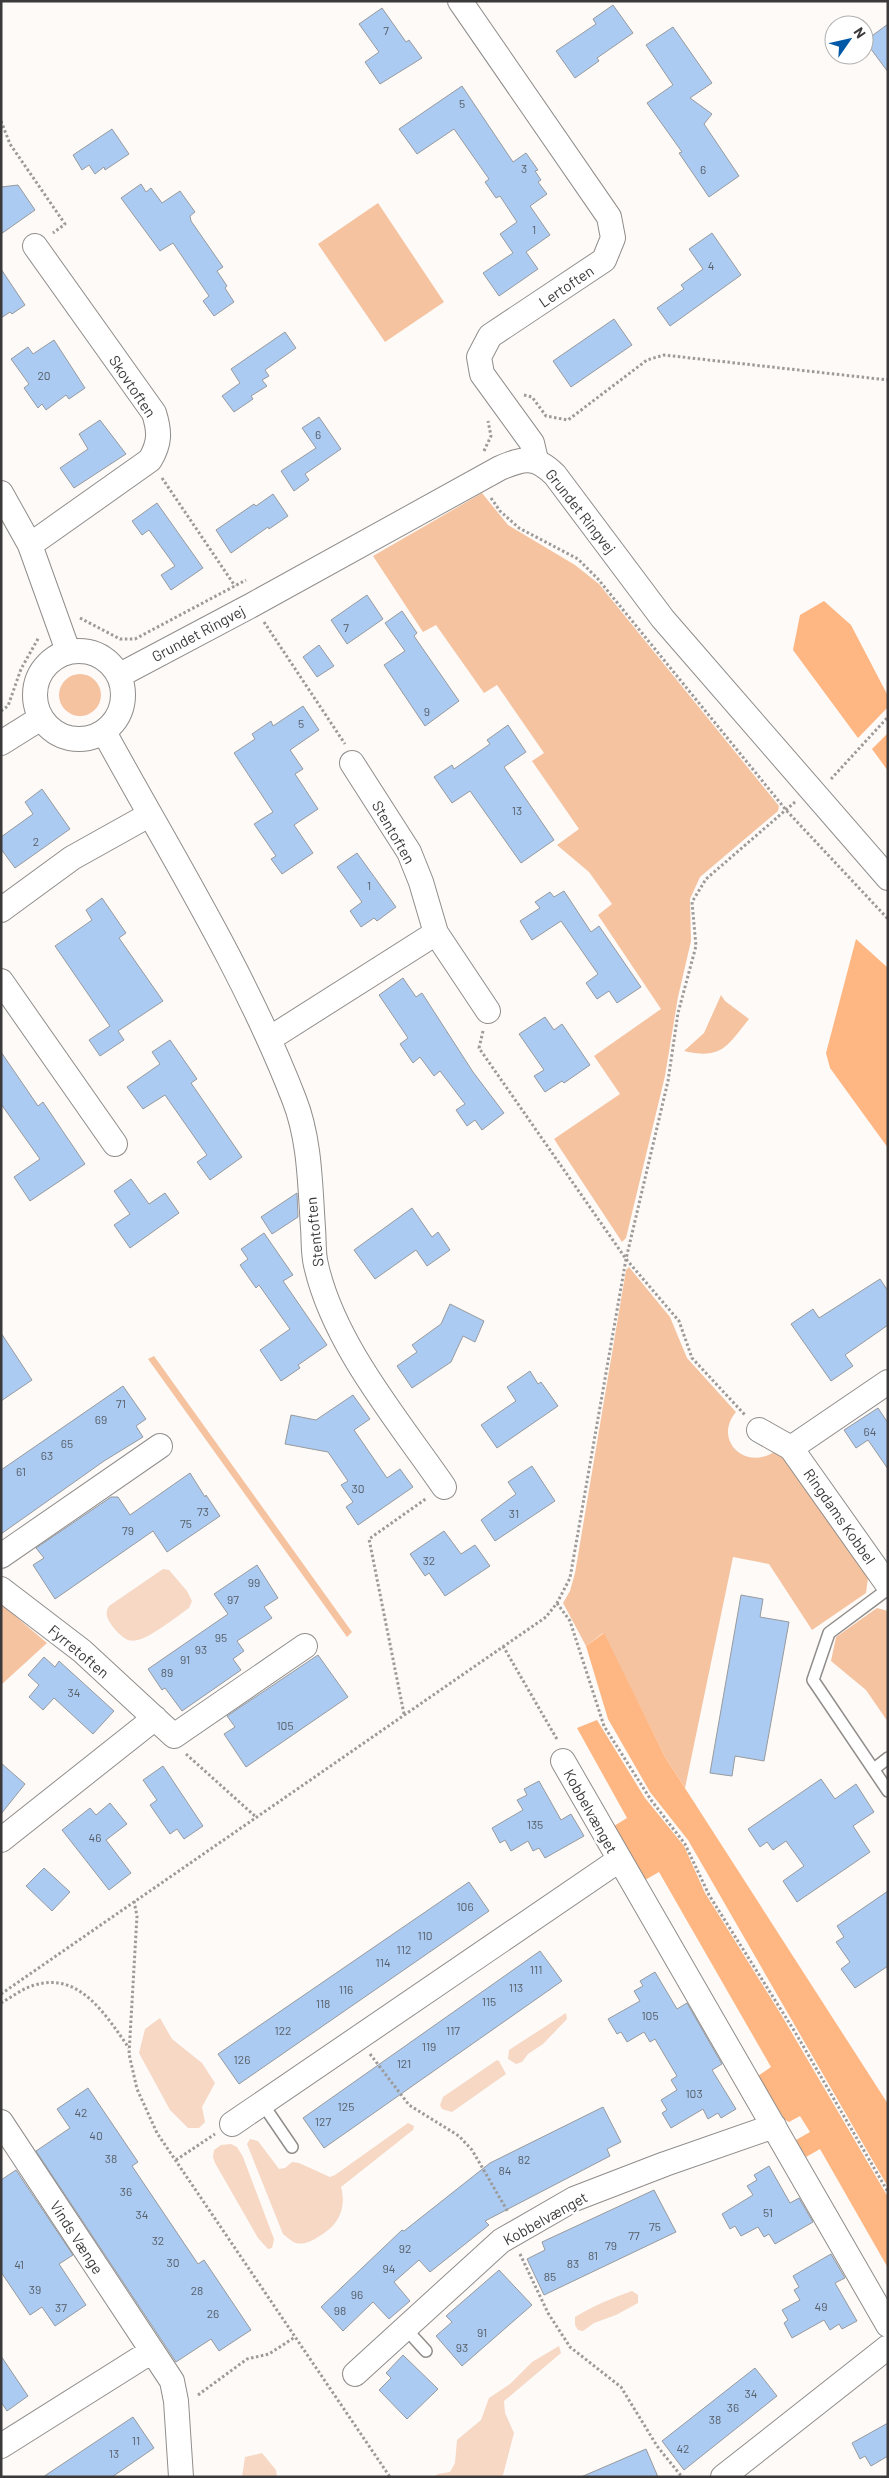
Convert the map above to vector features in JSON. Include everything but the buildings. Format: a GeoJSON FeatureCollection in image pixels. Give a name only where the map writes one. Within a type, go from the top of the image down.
{"type":"FeatureCollection","features":[{"type":"Feature","properties":{"kind":"street","name":"Lertoften"},"geometry":{"type":"LineString","coordinates":[[460,1],[609,217],[613,238],[604,260],[490,336],[479,356],[482,374],[532,444],[536,460]]}},
{"type":"Feature","properties":{"kind":"street","name":"Skovtoften"},"geometry":{"type":"LineString","coordinates":[[30,545],[150,460],[158,446],[159,429],[154,414],[35,246]]}},
{"type":"Feature","properties":{"kind":"street","name":"Grundet Ringvej"},"geometry":{"type":"LineString","coordinates":[[120,675],[391,529],[477,480],[519,460],[536,460],[555,475],[663,619],[888,878]]}},
{"type":"Feature","properties":{"kind":"street"},"geometry":{"type":"LineString","coordinates":[[1,493],[30,545],[56,622],[68,651]]}},
{"type":"Feature","properties":{"kind":"street"},"geometry":{"type":"LineString","coordinates":[[84,650],[100,655],[110,662],[120,675],[124,694],[122,706],[115,722],[104,732],[91,738],[65,737],[49,727],[41,718],[34,698],[38,677],[48,662],[68,651],[84,650]]}},
{"type":"Feature","properties":{"kind":"street"},"geometry":{"type":"LineString","coordinates":[[1,743],[41,718]]}},
{"type":"Feature","properties":{"kind":"street","name":"Stentoften"},"geometry":{"type":"LineString","coordinates":[[104,732],[229,955],[269,1039],[295,1101],[307,1146],[315,1264],[334,1322],[362,1367],[444,1487]]}},
{"type":"Feature","properties":{"kind":"street","name":"Stentoften"},"geometry":{"type":"LineString","coordinates":[[352,763],[409,852],[421,882],[436,933],[488,1011]]}},
{"type":"Feature","properties":{"kind":"street"},"geometry":{"type":"LineString","coordinates":[[1,910],[72,858],[150,815]]}},
{"type":"Feature","properties":{"kind":"street"},"geometry":{"type":"LineString","coordinates":[[269,1039],[436,933]]}},
{"type":"Feature","properties":{"kind":"street"},"geometry":{"type":"LineString","coordinates":[[1,981],[115,1144]]}},
{"type":"Feature","properties":{"kind":"street"},"geometry":{"type":"LineString","coordinates":[[792,1448],[888,1382]]}},
{"type":"Feature","properties":{"kind":"street","name":"Ringdams Kobbel"},"geometry":{"type":"LineString","coordinates":[[759,1430],[792,1448],[888,1585]]}},
{"type":"Feature","properties":{"kind":"street"},"geometry":{"type":"LineString","coordinates":[[1,1556],[160,1446]]}},
{"type":"Feature","properties":{"kind":"street","name":"Fyrretoften"},"geometry":{"type":"LineString","coordinates":[[1,1588],[82,1651],[174,1736]]}},
{"type":"Feature","properties":{"kind":"street"},"geometry":{"type":"LineString","coordinates":[[174,1736],[305,1646]]}},
{"type":"Feature","properties":{"kind":"street"},"geometry":{"type":"LineString","coordinates":[[1,1840],[155,1718]]}},
{"type":"Feature","properties":{"kind":"street","name":"Kobbelvænget"},"geometry":{"type":"LineString","coordinates":[[563,1761],[888,2325]]}},
{"type":"Feature","properties":{"kind":"street","name":"Kobbelvænget"},"geometry":{"type":"LineString","coordinates":[[232,2124],[619,1860]]}},
{"type":"Feature","properties":{"kind":"street","name":"Vinds Vænge"},"geometry":{"type":"LineString","coordinates":[[1,2122],[172,2380],[176,2401],[181,2477]]}},
{"type":"Feature","properties":{"kind":"street","name":"Kobbelvænget"},"geometry":{"type":"LineString","coordinates":[[355,2374],[501,2242],[516,2233],[574,2199],[665,2164],[774,2126]]}},
{"type":"Feature","properties":{"kind":"street"},"geometry":{"type":"LineString","coordinates":[[723,2477],[888,2347]]}},
{"type":"Feature","properties":{"kind":"street"},"geometry":{"type":"LineString","coordinates":[[1,2446],[152,2351]]}},
{"type":"Feature","properties":{"kind":"lane"},"geometry":{"type":"LineString","coordinates":[[888,1589],[829,1633],[813,1680],[888,1791]]}},
{"type":"Feature","properties":{"kind":"lane"},"geometry":{"type":"LineString","coordinates":[[874,1769],[888,1758]]}},
{"type":"Feature","properties":{"kind":"lane"},"geometry":{"type":"LineString","coordinates":[[262,2103],[292,2147]]}},
{"type":"Feature","properties":{"kind":"lane"},"geometry":{"type":"LineString","coordinates":[[405,2328],[426,2351]]}},
{"type":"Feature","properties":{"kind":"path"},"geometry":{"type":"LineString","coordinates":[[1,121],[10,144],[65,224]]}},
{"type":"Feature","properties":{"kind":"path"},"geometry":{"type":"LineString","coordinates":[[478,456],[484,452],[491,436],[488,417],[501,402],[523,394],[532,398],[546,416],[568,420],[647,360],[664,355],[888,380]]}},
{"type":"Feature","properties":{"kind":"path"},"geometry":{"type":"LineString","coordinates":[[477,480],[500,511],[519,528],[578,559],[598,579],[786,810],[888,919]]}},
{"type":"Feature","properties":{"kind":"path"},"geometry":{"type":"LineString","coordinates":[[1,710],[8,706],[21,669],[41,632],[56,622],[76,615],[120,639],[135,639],[252,577]]}},
{"type":"Feature","properties":{"kind":"path"},"geometry":{"type":"LineString","coordinates":[[1,1994],[546,1616],[557,1603],[570,1578],[626,1259],[668,1081],[678,1013],[696,946],[692,902],[706,879],[810,790],[826,785],[888,717]]}},
{"type":"Feature","properties":{"kind":"path"},"geometry":{"type":"LineString","coordinates":[[488,1011],[479,1048],[626,1259],[679,1321],[692,1358],[759,1430]]}},
{"type":"Feature","properties":{"kind":"path"},"geometry":{"type":"LineString","coordinates":[[404,1714],[369,1539],[444,1487]]}},
{"type":"Feature","properties":{"kind":"path"},"geometry":{"type":"LineString","coordinates":[[557,1603],[570,1621],[604,1726],[651,1800],[685,1844],[709,1895],[800,2040],[888,2192]]}},
{"type":"Feature","properties":{"kind":"path"},"geometry":{"type":"LineString","coordinates":[[502,1646],[560,1744],[563,1761]]}},
{"type":"Feature","properties":{"kind":"path"},"geometry":{"type":"LineString","coordinates":[[174,1736],[177,1745],[256,1817]]}},
{"type":"Feature","properties":{"kind":"path"},"geometry":{"type":"LineString","coordinates":[[134,1901],[137,1916],[129,2048],[137,2089],[157,2133],[390,2477]]}},
{"type":"Feature","properties":{"kind":"path"},"geometry":{"type":"LineString","coordinates":[[1,2003],[32,1985],[45,1982],[61,1982],[90,1997],[129,2048]]}},
{"type":"Feature","properties":{"kind":"path"},"geometry":{"type":"LineString","coordinates":[[358,2037],[394,2087],[410,2105],[459,2136],[472,2150],[516,2233],[536,2291],[570,2347],[621,2387],[657,2446],[682,2477]]}},
{"type":"Feature","properties":{"kind":"path"},"geometry":{"type":"LineString","coordinates":[[176,2160],[232,2124]]}},
{"type":"Feature","properties":{"kind":"path"},"geometry":{"type":"LineString","coordinates":[[176,2401],[197,2396],[247,2359],[269,2354],[295,2337]]}},
{"type":"Feature","properties":{"kind":"shaded area"},"geometry":{"type":"Polygon","coordinates":[[[378,203],[444,302],[385,342],[318,244],[378,203]]]}},
{"type":"Feature","properties":{"kind":"shaded area"},"geometry":{"type":"Polygon","coordinates":[[[482,493],[508,525],[575,565],[599,584],[779,806],[778,811],[700,877],[690,899],[691,941],[678,997],[665,1076],[626,1238],[622,1242],[554,1139],[620,1094],[594,1056],[661,1009],[598,915],[612,904],[589,872],[557,845],[579,829],[532,761],[544,753],[497,685],[484,693],[436,625],[423,632],[373,556],[482,493]]]}},
{"type":"Feature","properties":{"kind":"shaded area"},"geometry":{"type":"Polygon","coordinates":[[[824,601],[851,625],[888,696],[888,707],[858,738],[793,650],[800,615],[824,601]]]}},
{"type":"Feature","properties":{"kind":"shaded area"},"geometry":{"type":"Polygon","coordinates":[[[84,674],[92,677],[98,683],[101,695],[98,707],[92,713],[76,716],[68,713],[62,707],[59,691],[62,683],[68,677],[84,674]]]}},
{"type":"Feature","properties":{"kind":"shaded area"},"geometry":{"type":"Polygon","coordinates":[[[888,733],[888,771],[872,749],[888,733]]]}},
{"type":"Feature","properties":{"kind":"shaded area"},"geometry":{"type":"Polygon","coordinates":[[[856,939],[888,968],[888,1148],[830,1068],[826,1053],[856,939]]]}},
{"type":"Feature","properties":{"kind":"shaded area"},"geometry":{"type":"Polygon","coordinates":[[[721,995],[725,1001],[749,1019],[729,1043],[715,1052],[707,1054],[684,1051],[704,1033],[721,995]]]}},
{"type":"Feature","properties":{"kind":"shaded area"},"geometry":{"type":"Polygon","coordinates":[[[629,1267],[670,1317],[687,1358],[736,1412],[730,1422],[728,1432],[730,1442],[735,1449],[743,1455],[752,1458],[763,1457],[774,1452],[782,1456],[868,1578],[866,1593],[812,1630],[769,1564],[733,1557],[685,1788],[665,1757],[603,1633],[586,1646],[563,1603],[570,1591],[575,1573],[626,1270],[629,1267]]]}},
{"type":"Feature","properties":{"kind":"shaded area"},"geometry":{"type":"Polygon","coordinates":[[[154,1356],[352,1632],[347,1637],[148,1359],[154,1356]]]}},
{"type":"Feature","properties":{"kind":"shaded area"},"geometry":{"type":"Polygon","coordinates":[[[163,1569],[169,1570],[187,1591],[192,1601],[189,1608],[142,1639],[134,1641],[126,1639],[108,1619],[107,1612],[109,1606],[163,1569]]]}},
{"type":"Feature","properties":{"kind":"shaded area"},"geometry":{"type":"Polygon","coordinates":[[[1,1604],[47,1643],[1,1685],[1,1604]]]}},
{"type":"Feature","properties":{"kind":"shaded area"},"geometry":{"type":"Polygon","coordinates":[[[877,1608],[888,1611],[888,1722],[866,1690],[831,1661],[836,1637],[877,1608]]]}},
{"type":"Feature","properties":{"kind":"shaded area"},"geometry":{"type":"Polygon","coordinates":[[[604,1633],[665,1757],[888,2104],[888,2187],[688,1840],[650,1792],[608,1719],[586,1646],[604,1633]]]}},
{"type":"Feature","properties":{"kind":"shaded area"},"geometry":{"type":"Polygon","coordinates":[[[597,1720],[645,1798],[684,1846],[705,1893],[782,2016],[888,2197],[888,2268],[820,2149],[806,2157],[796,2140],[810,2132],[800,2116],[789,2122],[784,2119],[758,2076],[771,2067],[659,1872],[645,1880],[614,1826],[627,1818],[577,1728],[597,1720]]]}},
{"type":"Feature","properties":{"kind":"shaded area"},"geometry":{"type":"Polygon","coordinates":[[[566,2013],[567,2019],[543,2044],[528,2054],[522,2062],[516,2064],[508,2059],[509,2050],[566,2013]]]}},
{"type":"Feature","properties":{"kind":"shaded area"},"geometry":{"type":"Polygon","coordinates":[[[160,2018],[172,2039],[202,2063],[215,2083],[202,2107],[205,2122],[199,2128],[188,2128],[170,2110],[139,2053],[145,2029],[160,2018]]]}},
{"type":"Feature","properties":{"kind":"shaded area"},"geometry":{"type":"Polygon","coordinates":[[[497,2060],[506,2074],[452,2112],[442,2109],[440,2105],[443,2097],[497,2060]]]}},
{"type":"Feature","properties":{"kind":"shaded area"},"geometry":{"type":"Polygon","coordinates":[[[408,2123],[414,2126],[413,2130],[341,2187],[343,2195],[342,2210],[331,2228],[313,2240],[302,2243],[291,2241],[283,2234],[247,2144],[250,2139],[258,2141],[279,2169],[285,2168],[292,2162],[299,2163],[330,2177],[408,2123]]]}},
{"type":"Feature","properties":{"kind":"shaded area"},"geometry":{"type":"Polygon","coordinates":[[[231,2144],[237,2147],[243,2157],[274,2239],[272,2248],[268,2249],[258,2238],[215,2163],[213,2157],[214,2150],[221,2145],[231,2144]]]}},
{"type":"Feature","properties":{"kind":"shaded area"},"geometry":{"type":"Polygon","coordinates":[[[632,2291],[638,2295],[638,2303],[616,2315],[594,2323],[583,2331],[578,2330],[575,2325],[575,2317],[603,2302],[632,2291]]]}},
{"type":"Feature","properties":{"kind":"shaded area"},"geometry":{"type":"Polygon","coordinates":[[[559,2346],[561,2353],[504,2401],[505,2413],[514,2433],[503,2475],[501,2477],[434,2477],[438,2474],[450,2472],[455,2463],[457,2440],[481,2420],[489,2398],[510,2384],[532,2362],[559,2346]]]}},
{"type":"Feature","properties":{"kind":"shaded area"},"geometry":{"type":"Polygon","coordinates":[[[262,2453],[276,2470],[277,2477],[242,2477],[245,2457],[262,2453]]]}}]}
